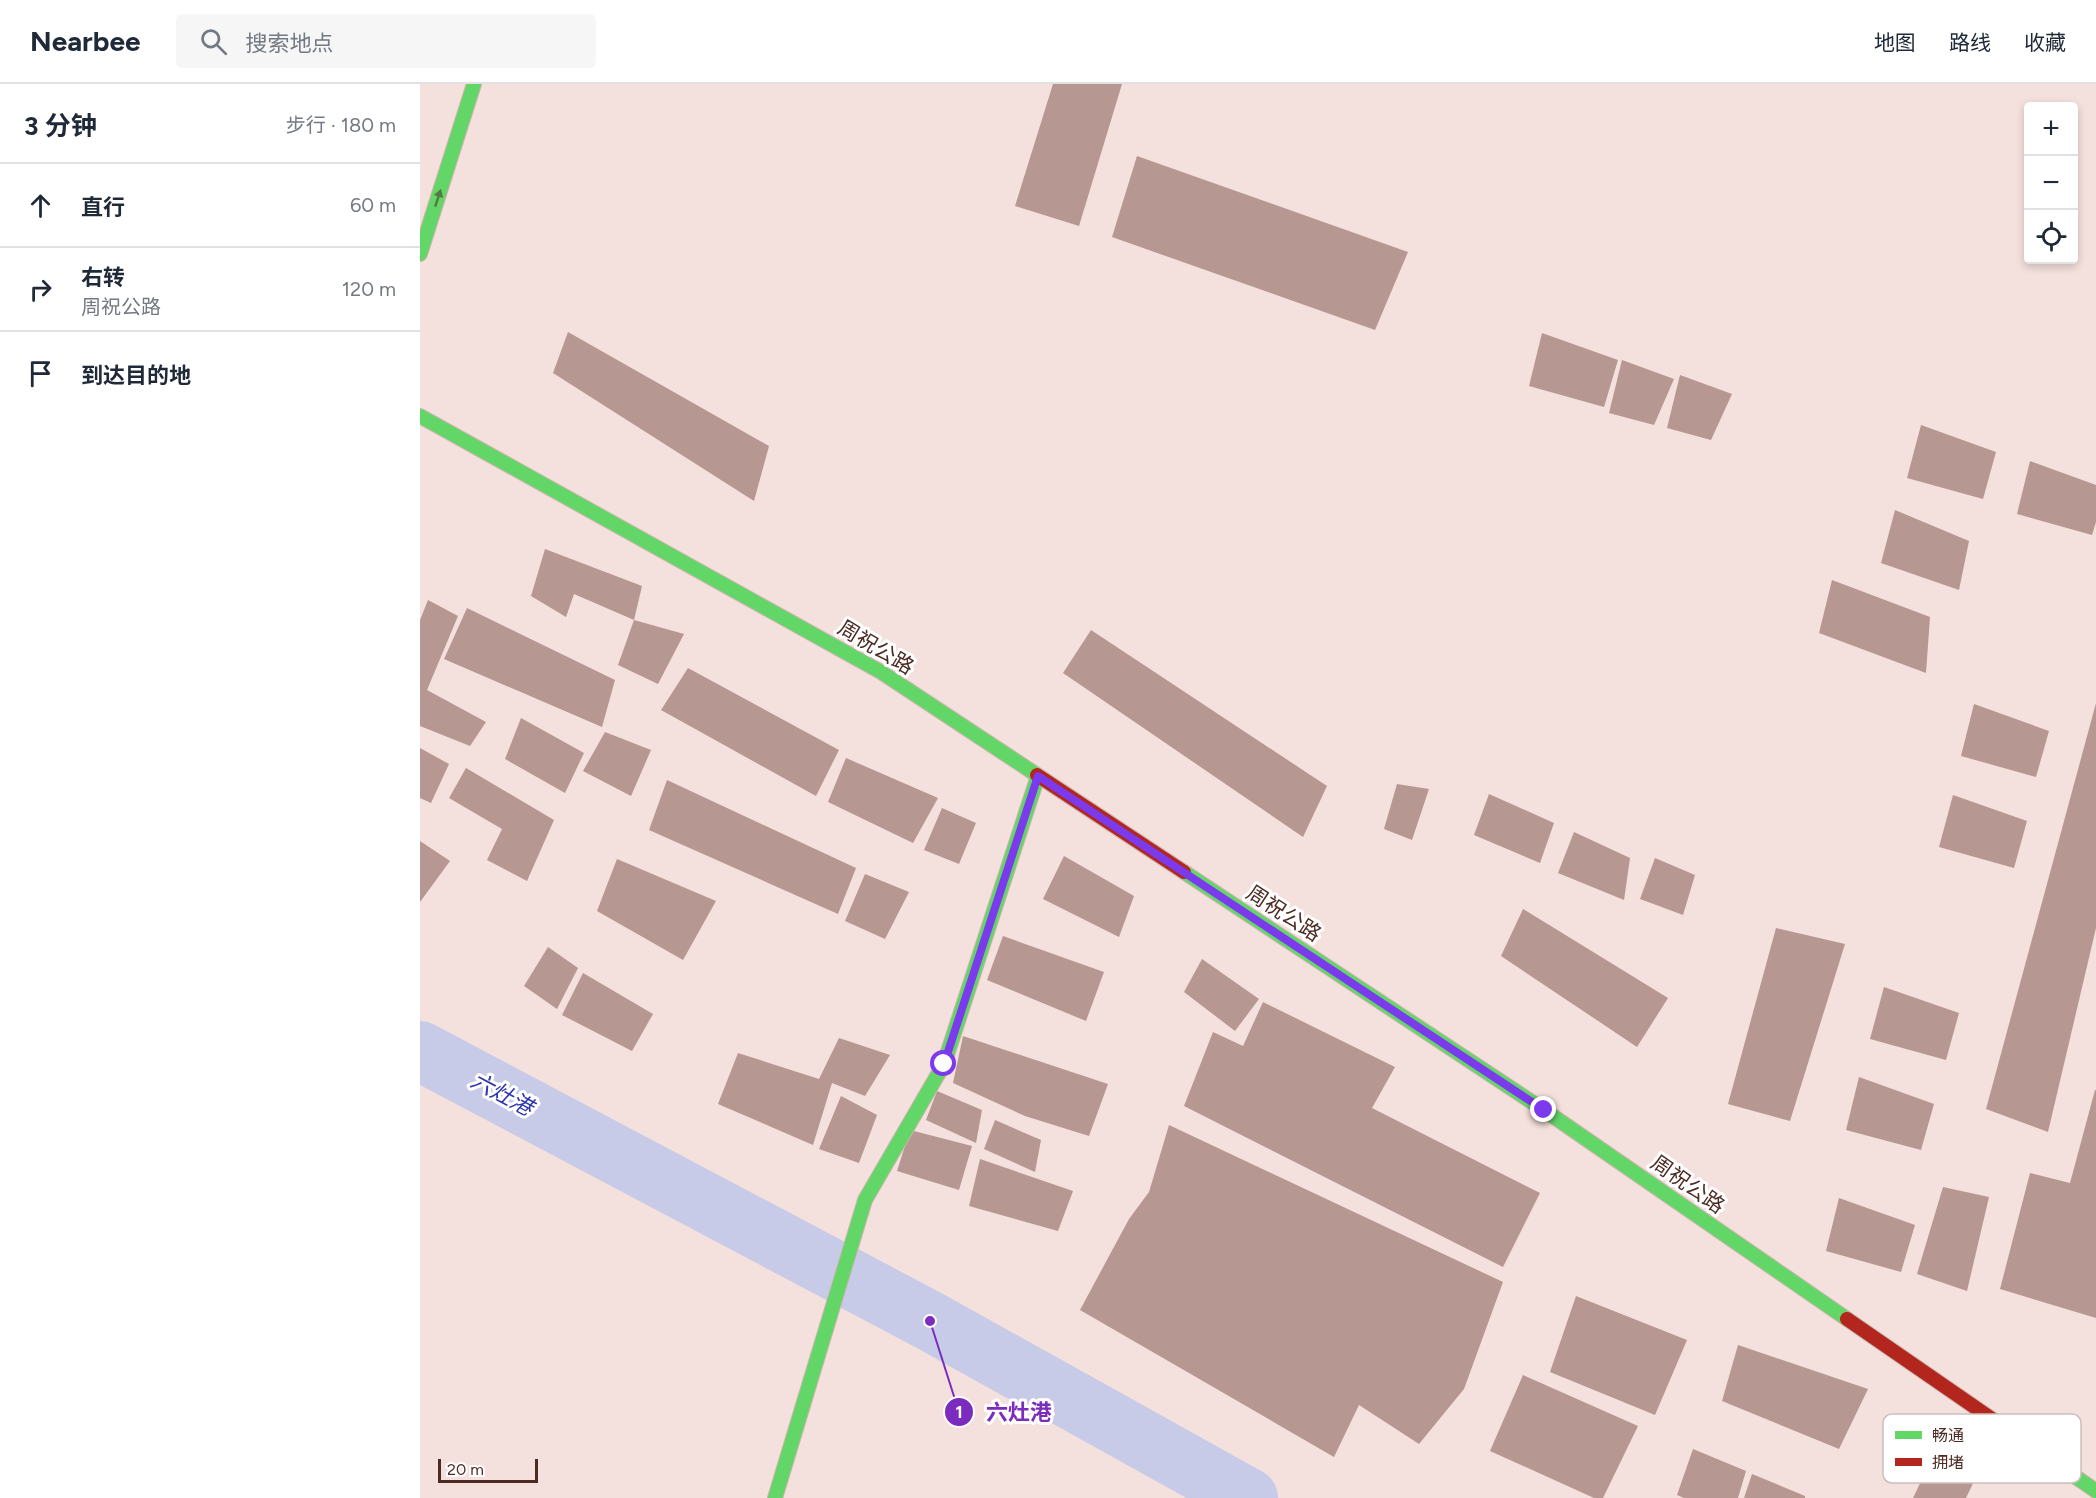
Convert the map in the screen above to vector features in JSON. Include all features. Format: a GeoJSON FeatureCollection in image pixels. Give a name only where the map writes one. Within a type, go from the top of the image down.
{"type":"FeatureCollection","features":[{"type":"Feature","properties":{"kind":"main road"},"geometry":{"type":"LineString","coordinates":[[420,254],[474,84]]}},
{"type":"Feature","properties":{"kind":"main road","name":"周祝公路"},"geometry":{"type":"LineString","coordinates":[[420,416],[881,672],[1544,1110],[1984,1414]]}},
{"type":"Feature","properties":{"kind":"main road"},"geometry":{"type":"LineString","coordinates":[[775,1498],[865,1200],[944,1064],[1038,776]]}},
{"type":"Feature","properties":{"kind":"main road","name":"周祝公路"},"geometry":{"type":"LineString","coordinates":[[2081,1481],[2096,1491]]}},
{"type":"Feature","properties":{"kind":"building"},"geometry":{"type":"Polygon","coordinates":[[[1053,84],[1122,84],[1079,226],[1015,206],[1053,84]]]}},
{"type":"Feature","properties":{"kind":"building"},"geometry":{"type":"Polygon","coordinates":[[[1137,156],[1408,252],[1375,330],[1112,237],[1137,156]]]}},
{"type":"Feature","properties":{"kind":"building"},"geometry":{"type":"Polygon","coordinates":[[[568,332],[769,446],[754,501],[553,373],[568,332]]]}},
{"type":"Feature","properties":{"kind":"building"},"geometry":{"type":"Polygon","coordinates":[[[1542,333],[1618,360],[1604,407],[1529,386],[1542,333]]]}},
{"type":"Feature","properties":{"kind":"building"},"geometry":{"type":"Polygon","coordinates":[[[1622,360],[1674,379],[1654,425],[1609,413],[1622,360]]]}},
{"type":"Feature","properties":{"kind":"building"},"geometry":{"type":"Polygon","coordinates":[[[1680,375],[1732,394],[1711,440],[1667,428],[1680,375]]]}},
{"type":"Feature","properties":{"kind":"building"},"geometry":{"type":"Polygon","coordinates":[[[1921,425],[1996,452],[1983,499],[1907,478],[1921,425]]]}},
{"type":"Feature","properties":{"kind":"building"},"geometry":{"type":"Polygon","coordinates":[[[2030,461],[2096,485],[2096,522],[2092,535],[2017,514],[2030,461]]]}},
{"type":"Feature","properties":{"kind":"building"},"geometry":{"type":"Polygon","coordinates":[[[1895,510],[1969,541],[1959,590],[1881,563],[1895,510]]]}},
{"type":"Feature","properties":{"kind":"building"},"geometry":{"type":"Polygon","coordinates":[[[545,549],[642,586],[634,620],[574,594],[566,617],[531,596],[545,549]]]}},
{"type":"Feature","properties":{"kind":"building"},"geometry":{"type":"Polygon","coordinates":[[[1832,580],[1930,617],[1926,673],[1819,633],[1832,580]]]}},
{"type":"Feature","properties":{"kind":"building"},"geometry":{"type":"Polygon","coordinates":[[[428,600],[458,616],[427,690],[486,722],[470,746],[420,726],[420,620],[428,600]]]}},
{"type":"Feature","properties":{"kind":"building"},"geometry":{"type":"Polygon","coordinates":[[[467,608],[615,680],[602,727],[444,659],[467,608]]]}},
{"type":"Feature","properties":{"kind":"building"},"geometry":{"type":"Polygon","coordinates":[[[634,620],[684,634],[658,684],[618,665],[634,620]]]}},
{"type":"Feature","properties":{"kind":"building"},"geometry":{"type":"Polygon","coordinates":[[[1091,630],[1327,786],[1303,837],[1063,673],[1091,630]]]}},
{"type":"Feature","properties":{"kind":"building"},"geometry":{"type":"Polygon","coordinates":[[[688,668],[839,750],[816,796],[661,710],[688,668]]]}},
{"type":"Feature","properties":{"kind":"building"},"geometry":{"type":"Polygon","coordinates":[[[2096,703],[2096,928],[2048,1132],[1986,1109],[2096,703]]]}},
{"type":"Feature","properties":{"kind":"building"},"geometry":{"type":"Polygon","coordinates":[[[1974,704],[2049,731],[2036,777],[1961,756],[1974,704]]]}},
{"type":"Feature","properties":{"kind":"building"},"geometry":{"type":"Polygon","coordinates":[[[521,718],[584,753],[565,793],[505,759],[521,718]]]}},
{"type":"Feature","properties":{"kind":"building"},"geometry":{"type":"Polygon","coordinates":[[[605,732],[651,750],[631,796],[583,771],[605,732]]]}},
{"type":"Feature","properties":{"kind":"building"},"geometry":{"type":"Polygon","coordinates":[[[420,748],[449,764],[431,803],[420,798],[420,748]]]}},
{"type":"Feature","properties":{"kind":"building"},"geometry":{"type":"Polygon","coordinates":[[[846,758],[938,798],[913,843],[828,802],[846,758]]]}},
{"type":"Feature","properties":{"kind":"building"},"geometry":{"type":"Polygon","coordinates":[[[466,768],[554,820],[527,881],[487,860],[502,829],[449,798],[466,768]]]}},
{"type":"Feature","properties":{"kind":"building"},"geometry":{"type":"Polygon","coordinates":[[[667,780],[856,868],[838,914],[649,830],[667,780]]]}},
{"type":"Feature","properties":{"kind":"building"},"geometry":{"type":"Polygon","coordinates":[[[1397,784],[1429,789],[1412,840],[1384,829],[1397,784]]]}},
{"type":"Feature","properties":{"kind":"building"},"geometry":{"type":"Polygon","coordinates":[[[1489,794],[1554,823],[1540,863],[1474,835],[1489,794]]]}},
{"type":"Feature","properties":{"kind":"building"},"geometry":{"type":"Polygon","coordinates":[[[1953,795],[2027,821],[2014,868],[1939,847],[1953,795]]]}},
{"type":"Feature","properties":{"kind":"building"},"geometry":{"type":"Polygon","coordinates":[[[942,808],[976,823],[959,864],[924,850],[942,808]]]}},
{"type":"Feature","properties":{"kind":"building"},"geometry":{"type":"Polygon","coordinates":[[[1574,832],[1630,858],[1624,900],[1558,873],[1574,832]]]}},
{"type":"Feature","properties":{"kind":"building"},"geometry":{"type":"Polygon","coordinates":[[[420,841],[450,861],[420,902],[420,841]]]}},
{"type":"Feature","properties":{"kind":"building"},"geometry":{"type":"Polygon","coordinates":[[[1064,856],[1134,896],[1119,937],[1043,899],[1064,856]]]}},
{"type":"Feature","properties":{"kind":"building"},"geometry":{"type":"Polygon","coordinates":[[[1655,858],[1695,875],[1683,915],[1640,899],[1655,858]]]}},
{"type":"Feature","properties":{"kind":"building"},"geometry":{"type":"Polygon","coordinates":[[[617,859],[716,901],[683,960],[597,911],[617,859]]]}},
{"type":"Feature","properties":{"kind":"building"},"geometry":{"type":"Polygon","coordinates":[[[865,874],[909,892],[885,939],[845,921],[865,874]]]}},
{"type":"Feature","properties":{"kind":"building"},"geometry":{"type":"Polygon","coordinates":[[[1523,909],[1668,998],[1637,1047],[1501,956],[1523,909]]]}},
{"type":"Feature","properties":{"kind":"building"},"geometry":{"type":"Polygon","coordinates":[[[1776,928],[1845,944],[1790,1121],[1728,1104],[1776,928]]]}},
{"type":"Feature","properties":{"kind":"building"},"geometry":{"type":"Polygon","coordinates":[[[1003,936],[1104,972],[1086,1021],[987,980],[1003,936]]]}},
{"type":"Feature","properties":{"kind":"building"},"geometry":{"type":"Polygon","coordinates":[[[548,947],[578,968],[557,1009],[524,986],[548,947]]]}},
{"type":"Feature","properties":{"kind":"building"},"geometry":{"type":"Polygon","coordinates":[[[1202,959],[1259,999],[1235,1031],[1184,992],[1202,959]]]}},
{"type":"Feature","properties":{"kind":"building"},"geometry":{"type":"Polygon","coordinates":[[[583,973],[653,1014],[632,1051],[562,1015],[583,973]]]}},
{"type":"Feature","properties":{"kind":"building"},"geometry":{"type":"Polygon","coordinates":[[[1884,987],[1959,1013],[1946,1060],[1870,1039],[1884,987]]]}},
{"type":"Feature","properties":{"kind":"building"},"geometry":{"type":"Polygon","coordinates":[[[1263,1002],[1395,1067],[1372,1108],[1540,1193],[1503,1267],[1184,1106],[1213,1032],[1243,1046],[1263,1002]]]}},
{"type":"Feature","properties":{"kind":"building"},"geometry":{"type":"Polygon","coordinates":[[[963,1036],[1108,1084],[1089,1136],[1025,1116],[953,1083],[963,1036]]]}},
{"type":"Feature","properties":{"kind":"building"},"geometry":{"type":"Polygon","coordinates":[[[839,1038],[890,1055],[865,1096],[832,1083],[813,1145],[718,1104],[738,1053],[819,1079],[839,1038]]]}},
{"type":"Feature","properties":{"kind":"building"},"geometry":{"type":"Polygon","coordinates":[[[1859,1077],[1934,1104],[1921,1150],[1846,1130],[1859,1077]]]}},
{"type":"Feature","properties":{"kind":"building"},"geometry":{"type":"Polygon","coordinates":[[[2095,1090],[2096,1318],[2000,1289],[2030,1173],[2070,1183],[2095,1090]]]}},
{"type":"Feature","properties":{"kind":"building"},"geometry":{"type":"Polygon","coordinates":[[[937,1091],[982,1110],[976,1143],[926,1120],[937,1091]]]}},
{"type":"Feature","properties":{"kind":"building"},"geometry":{"type":"Polygon","coordinates":[[[841,1096],[877,1115],[859,1163],[819,1149],[841,1096]]]}},
{"type":"Feature","properties":{"kind":"building"},"geometry":{"type":"Polygon","coordinates":[[[995,1120],[1041,1140],[1035,1172],[984,1149],[995,1120]]]}},
{"type":"Feature","properties":{"kind":"building"},"geometry":{"type":"Polygon","coordinates":[[[1169,1125],[1503,1282],[1464,1389],[1419,1444],[1359,1405],[1334,1457],[1080,1310],[1129,1219],[1149,1192],[1169,1125]]]}},
{"type":"Feature","properties":{"kind":"building"},"geometry":{"type":"Polygon","coordinates":[[[910,1130],[972,1146],[959,1190],[897,1171],[910,1130]]]}},
{"type":"Feature","properties":{"kind":"building"},"geometry":{"type":"Polygon","coordinates":[[[980,1159],[1073,1191],[1058,1231],[969,1206],[980,1159]]]}},
{"type":"Feature","properties":{"kind":"building"},"geometry":{"type":"Polygon","coordinates":[[[1943,1187],[1989,1197],[1967,1291],[1917,1274],[1943,1187]]]}},
{"type":"Feature","properties":{"kind":"building"},"geometry":{"type":"Polygon","coordinates":[[[1839,1198],[1915,1225],[1901,1272],[1826,1251],[1839,1198]]]}},
{"type":"Feature","properties":{"kind":"building"},"geometry":{"type":"Polygon","coordinates":[[[1576,1296],[1687,1340],[1655,1415],[1550,1372],[1576,1296]]]}},
{"type":"Feature","properties":{"kind":"building"},"geometry":{"type":"Polygon","coordinates":[[[1738,1345],[1868,1389],[1839,1449],[1722,1401],[1738,1345]]]}},
{"type":"Feature","properties":{"kind":"building"},"geometry":{"type":"Polygon","coordinates":[[[1523,1375],[1638,1426],[1603,1498],[1594,1498],[1490,1451],[1523,1375]]]}},
{"type":"Feature","properties":{"kind":"building"},"geometry":{"type":"Polygon","coordinates":[[[1693,1449],[1746,1471],[1738,1498],[1684,1498],[1677,1495],[1693,1449]]]}},
{"type":"Feature","properties":{"kind":"building"},"geometry":{"type":"Polygon","coordinates":[[[1752,1474],[1805,1496],[1805,1498],[1744,1498],[1752,1474]]]}},
{"type":"Feature","properties":{"kind":"building"},"geometry":{"type":"Polygon","coordinates":[[[1920,1483],[1973,1483],[1966,1498],[1913,1498],[1920,1483]]]}},
{"type":"Feature","properties":{"kind":"waterway","name":"六灶港"},"geometry":{"type":"LineString","coordinates":[[420,1051],[930,1321],[1248,1498]]}},
{"type":"Feature","properties":{"kind":"traffic: fast"},"geometry":{"type":"LineString","coordinates":[[420,254],[474,84]]}},
{"type":"Feature","properties":{"kind":"traffic: fast"},"geometry":{"type":"LineString","coordinates":[[420,416],[881,672],[1037,775]]}},
{"type":"Feature","properties":{"kind":"traffic: fast"},"geometry":{"type":"LineString","coordinates":[[775,1498],[865,1200],[944,1064],[1038,776]]}},
{"type":"Feature","properties":{"kind":"traffic: fast"},"geometry":{"type":"LineString","coordinates":[[1184,872],[1544,1110],[1847,1319]]}},
{"type":"Feature","properties":{"kind":"traffic: fast"},"geometry":{"type":"LineString","coordinates":[[2081,1481],[2096,1491]]}},
{"type":"Feature","properties":{"kind":"traffic: jam"},"geometry":{"type":"LineString","coordinates":[[1037,775],[1184,872]]}},
{"type":"Feature","properties":{"kind":"traffic: jam"},"geometry":{"type":"LineString","coordinates":[[1847,1319],[1985,1414]]}},
{"type":"Feature","properties":{"kind":"place","name":"六灶港"},"geometry":{"type":"Point","coordinates":[930,1321]}},
{"type":"Feature","properties":{"kind":"route"},"geometry":{"type":"LineString","coordinates":[[944,1064],[1038,776],[1544,1110]]}}]}
